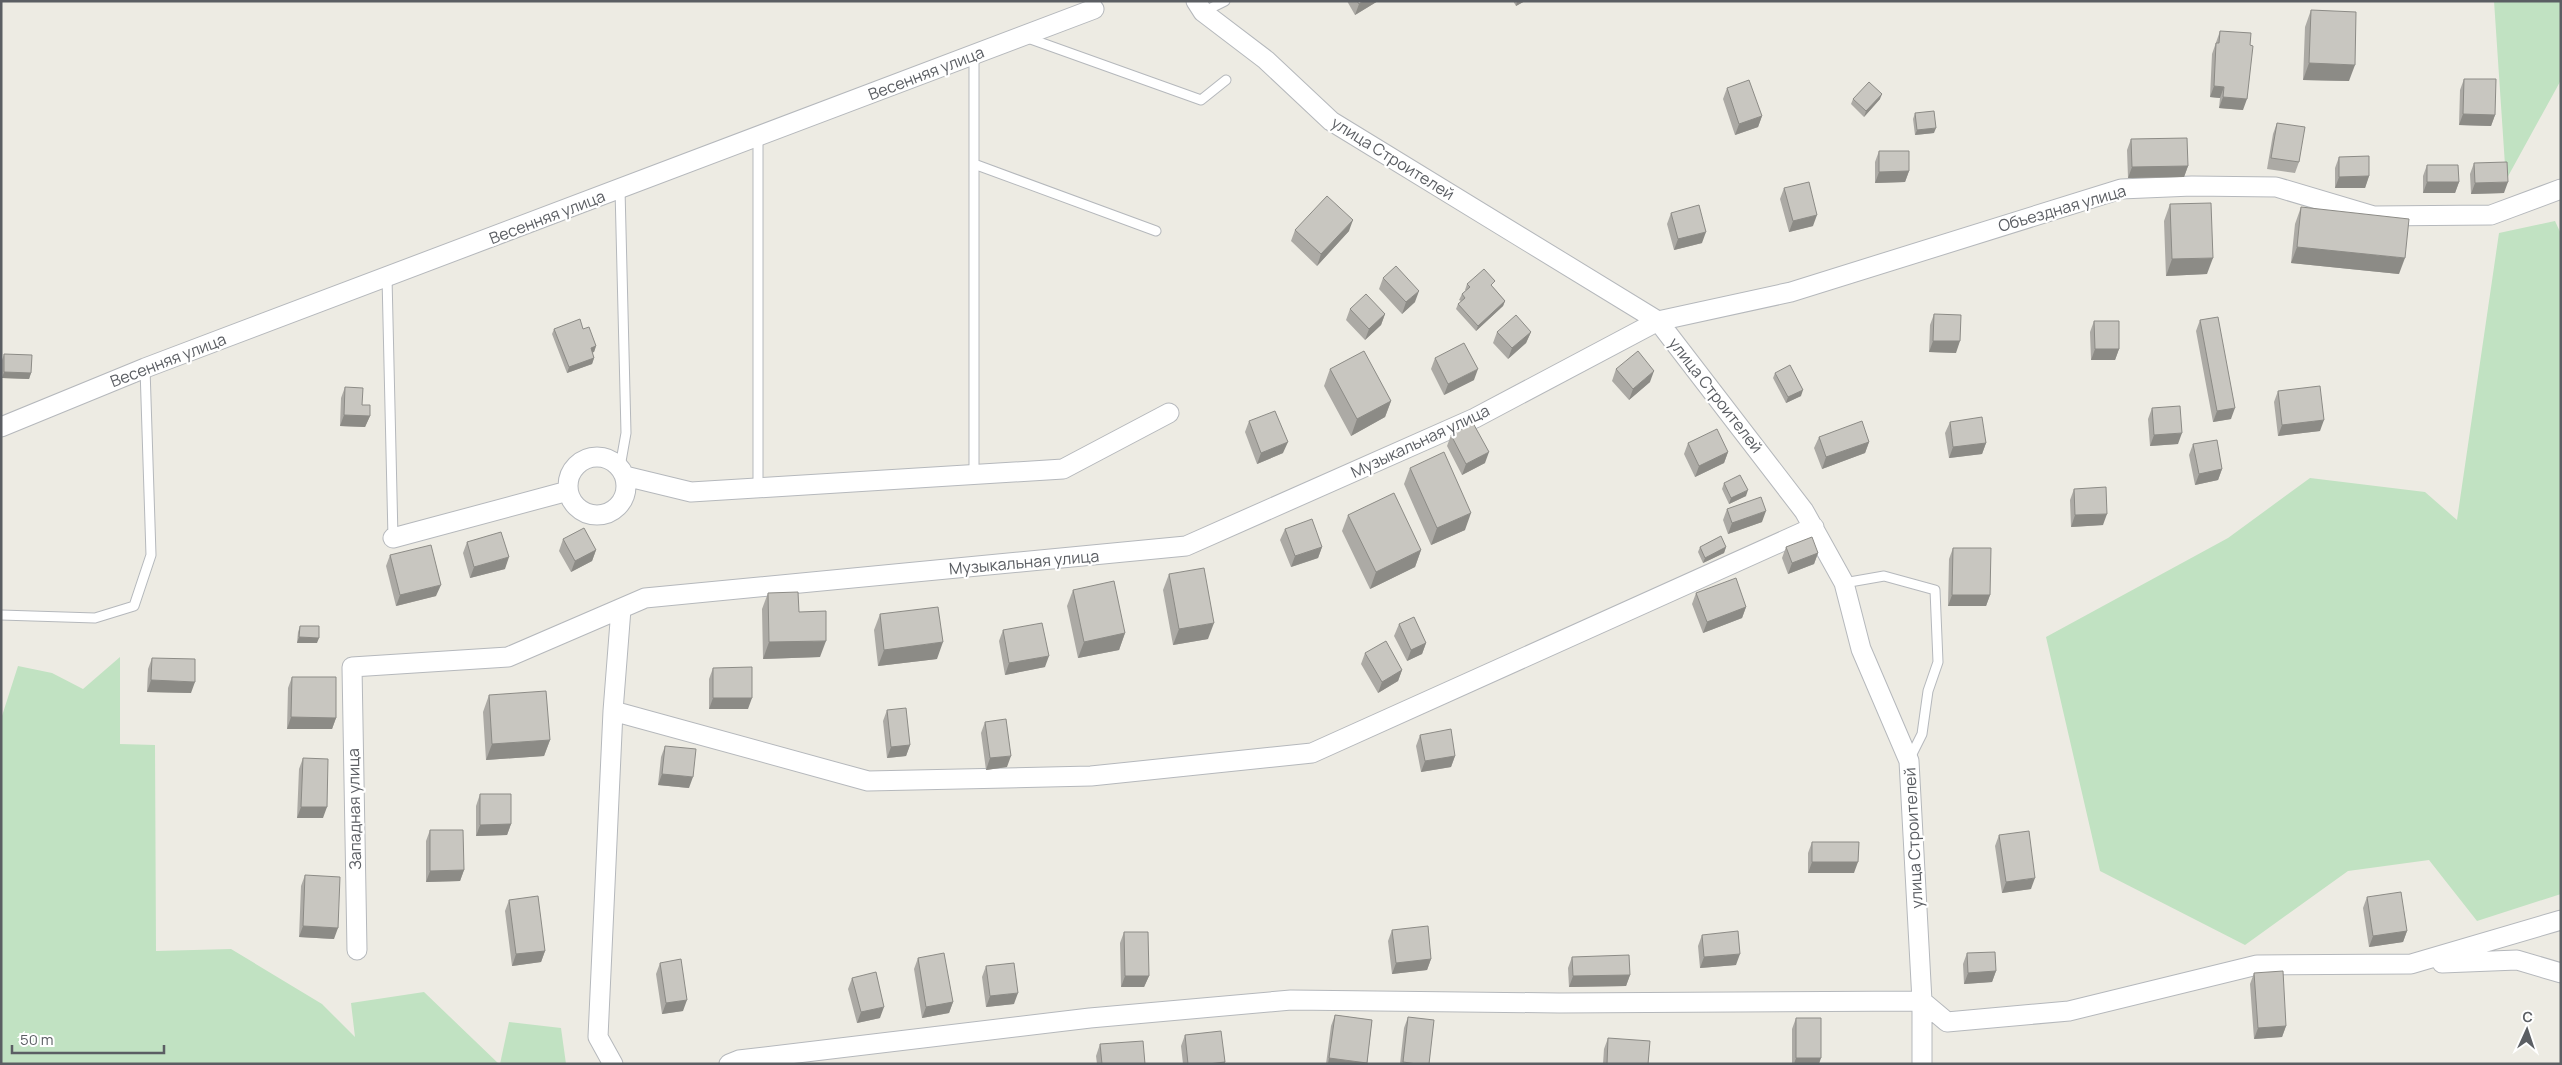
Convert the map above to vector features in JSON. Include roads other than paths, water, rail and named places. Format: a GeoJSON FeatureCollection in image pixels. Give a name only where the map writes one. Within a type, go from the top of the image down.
{"type":"FeatureCollection","features":[{"type":"Feature","properties":{"kind":"street","name":"улица Строителей"},"geometry":{"type":"LineString","coordinates":[[1200,6],[1266,60],[1331,121],[1658,321],[1777,475],[1814,527],[1844,582],[1862,649],[1909,761],[1922,1001],[1922,1064]]}},
{"type":"Feature","properties":{"kind":"street","name":"Весенняя улица"},"geometry":{"type":"LineString","coordinates":[[1,427],[145,368],[620,190],[1094,9]]}},
{"type":"Feature","properties":{"kind":"street","name":"Объездная улица"},"geometry":{"type":"LineString","coordinates":[[1658,321],[1791,292],[2121,189],[2192,186],[2276,187],[2374,216],[2491,215],[2561,189]]}},
{"type":"Feature","properties":{"kind":"street","name":"Музыкальная улица"},"geometry":{"type":"LineString","coordinates":[[352,667],[508,657],[645,598],[1186,546],[1474,418],[1658,321]]}},
{"type":"Feature","properties":{"kind":"street"},"geometry":{"type":"LineString","coordinates":[[623,471],[627,485],[621,503],[605,514],[586,513],[578,508],[568,491],[571,472],[585,459],[604,457],[623,471],[691,492],[974,476],[1062,469],[1169,413]]}},
{"type":"Feature","properties":{"kind":"street"},"geometry":{"type":"LineString","coordinates":[[393,538],[568,491]]}},
{"type":"Feature","properties":{"kind":"street"},"geometry":{"type":"LineString","coordinates":[[613,710],[868,781],[1091,776],[1312,753],[1814,527]]}},
{"type":"Feature","properties":{"kind":"street"},"geometry":{"type":"LineString","coordinates":[[613,1064],[598,1037],[613,710],[621,609]]}},
{"type":"Feature","properties":{"kind":"street","name":"Западная улица"},"geometry":{"type":"LineString","coordinates":[[352,667],[357,950]]}},
{"type":"Feature","properties":{"kind":"street"},"geometry":{"type":"LineString","coordinates":[[2411,964],[2561,920]]}},
{"type":"Feature","properties":{"kind":"street"},"geometry":{"type":"LineString","coordinates":[[729,1064],[739,1060],[1090,1018],[1291,1000],[1560,1003],[1922,1001],[1947,1022],[2069,1011],[2257,965],[2411,964],[2516,960],[2561,973]]}},
{"type":"Feature","properties":{"kind":"lane"},"geometry":{"type":"LineString","coordinates":[[1200,6],[1225,1]]}},
{"type":"Feature","properties":{"kind":"lane"},"geometry":{"type":"LineString","coordinates":[[1023,36],[1201,100],[1226,80]]}},
{"type":"Feature","properties":{"kind":"lane"},"geometry":{"type":"LineString","coordinates":[[974,55],[974,476]]}},
{"type":"Feature","properties":{"kind":"lane"},"geometry":{"type":"LineString","coordinates":[[758,137],[758,487]]}},
{"type":"Feature","properties":{"kind":"lane"},"geometry":{"type":"LineString","coordinates":[[974,164],[1156,231]]}},
{"type":"Feature","properties":{"kind":"lane"},"geometry":{"type":"LineString","coordinates":[[620,190],[626,433],[623,471]]}},
{"type":"Feature","properties":{"kind":"lane"},"geometry":{"type":"LineString","coordinates":[[387,277],[393,538]]}},
{"type":"Feature","properties":{"kind":"lane"},"geometry":{"type":"LineString","coordinates":[[1,615],[95,618],[134,606],[151,555],[145,368]]}},
{"type":"Feature","properties":{"kind":"lane"},"geometry":{"type":"LineString","coordinates":[[1844,582],[1884,576],[1935,590],[1938,662],[1928,691],[1922,734],[1909,761]]}}]}
